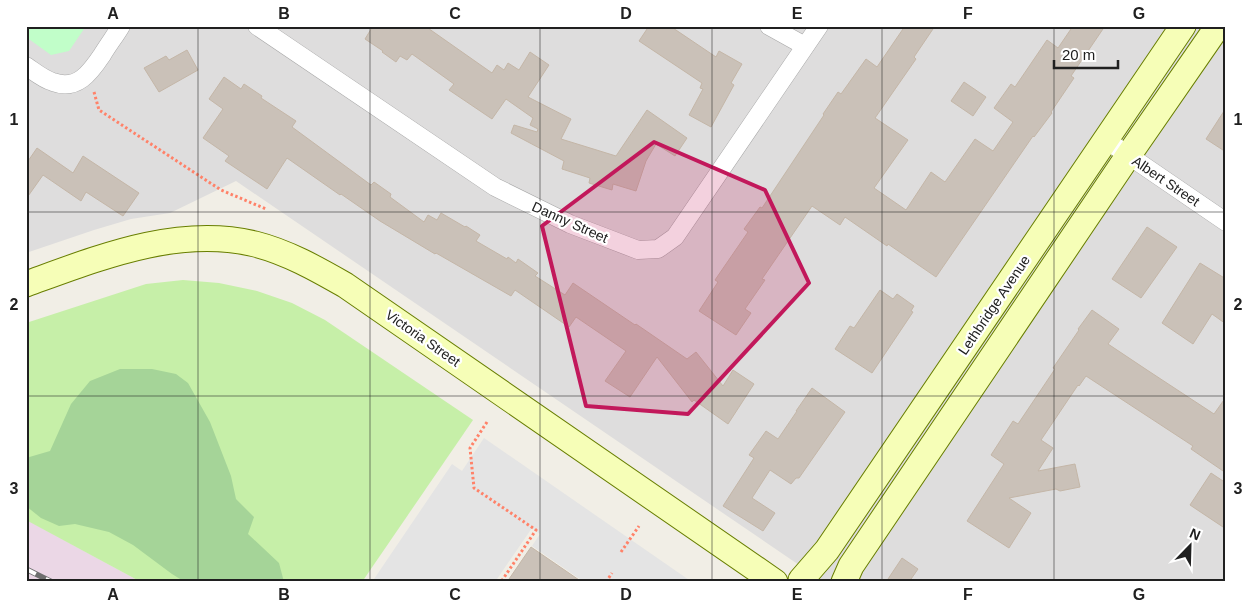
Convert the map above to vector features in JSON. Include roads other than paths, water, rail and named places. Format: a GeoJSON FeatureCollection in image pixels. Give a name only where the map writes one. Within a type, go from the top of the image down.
{"type":"FeatureCollection","features":[{"type":"Feature","properties":{"kind":"street"},"geometry":{"type":"LineString","coordinates":[[26,66],[43,78],[53,82],[62,84],[76,82],[91,71],[121,26]]}},
{"type":"Feature","properties":{"kind":"street","name":"Danny Street"},"geometry":{"type":"LineString","coordinates":[[257,26],[495,187],[570,224],[638,250],[658,249],[675,237],[819,26]]}},
{"type":"Feature","properties":{"kind":"street"},"geometry":{"type":"LineString","coordinates":[[770,26],[805,46]]}},
{"type":"Feature","properties":{"kind":"street","name":"Lethbridge Avenue"},"geometry":{"type":"LineString","coordinates":[[806,581],[1183,26]]}},
{"type":"Feature","properties":{"kind":"street","name":"Lethbridge Avenue"},"geometry":{"type":"LineString","coordinates":[[844,582],[851,566],[1128,156],[1210,29]]}},
{"type":"Feature","properties":{"kind":"street","name":"Albert Street"},"geometry":{"type":"LineString","coordinates":[[1106,140],[1226,222]]}},
{"type":"Feature","properties":{"kind":"street","name":"Victoria Street"},"geometry":{"type":"LineString","coordinates":[[26,284],[104,256],[133,248],[179,240],[234,241],[255,244],[284,254],[346,285],[775,582]]}},
{"type":"Feature","properties":{"kind":"railway"},"geometry":{"type":"LineString","coordinates":[[26,569],[52,582]]}}]}
